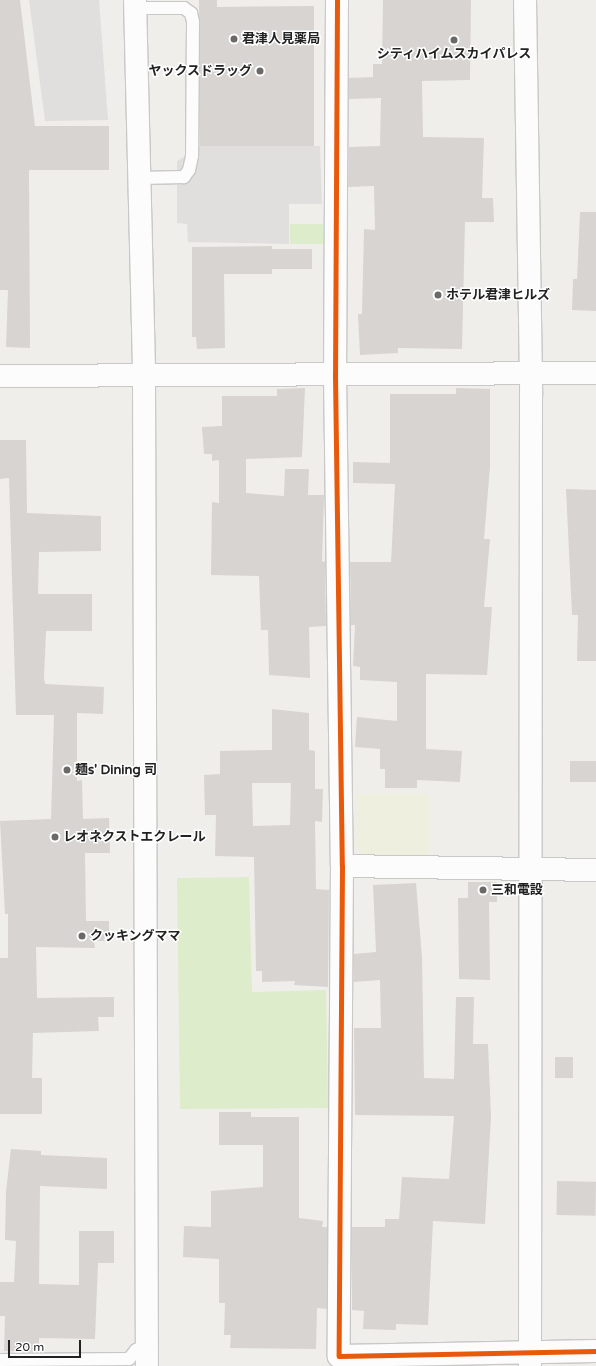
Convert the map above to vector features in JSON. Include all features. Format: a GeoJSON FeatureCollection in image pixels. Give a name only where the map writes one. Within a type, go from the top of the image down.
{"type":"FeatureCollection","features":[{"type":"Feature","properties":{"kind":"street"},"geometry":{"type":"LineString","coordinates":[[337,0],[335,375],[342,866],[339,1356],[530,1360],[596,1351]]}},
{"type":"Feature","properties":{"kind":"street"},"geometry":{"type":"LineString","coordinates":[[526,0],[530,372],[532,870],[530,1360]]}},
{"type":"Feature","properties":{"kind":"street"},"geometry":{"type":"LineString","coordinates":[[136,4],[144,377],[147,1356]]}},
{"type":"Feature","properties":{"kind":"street"},"geometry":{"type":"LineString","coordinates":[[0,376],[144,377],[530,372],[596,373]]}},
{"type":"Feature","properties":{"kind":"street"},"geometry":{"type":"LineString","coordinates":[[342,866],[596,870]]}},
{"type":"Feature","properties":{"kind":"lane"},"geometry":{"type":"LineString","coordinates":[[136,4],[184,8],[191,13],[193,22],[192,156],[189,170],[184,177],[140,178]]}},
{"type":"Feature","properties":{"kind":"lane"},"geometry":{"type":"LineString","coordinates":[[0,1360],[129,1359],[136,1350],[147,1356]]}},
{"type":"Feature","properties":{"kind":"green space"},"geometry":{"type":"Polygon","coordinates":[[[290,224],[323,224],[323,244],[290,244],[290,224]]]}},
{"type":"Feature","properties":{"kind":"green space"},"geometry":{"type":"Polygon","coordinates":[[[355,794],[430,794],[429,856],[363,854],[355,846],[355,794]]]}},
{"type":"Feature","properties":{"kind":"green space"},"geometry":{"type":"Polygon","coordinates":[[[249,877],[252,992],[326,990],[328,1108],[180,1109],[177,878],[249,877]]]}},
{"type":"Feature","properties":{"kind":"shaded area"},"geometry":{"type":"Polygon","coordinates":[[[29,0],[99,0],[108,120],[45,121],[29,0]]]}},
{"type":"Feature","properties":{"kind":"shaded area"},"geometry":{"type":"Polygon","coordinates":[[[199,146],[320,146],[322,204],[289,204],[289,244],[188,242],[187,224],[177,223],[177,161],[186,156],[188,150],[199,146]]]}},
{"type":"Feature","properties":{"kind":"building"},"geometry":{"type":"Polygon","coordinates":[[[0,0],[20,0],[35,126],[109,126],[109,170],[29,170],[30,348],[6,347],[8,290],[0,290],[0,0]]]}},
{"type":"Feature","properties":{"kind":"building"},"geometry":{"type":"Polygon","coordinates":[[[199,0],[217,0],[217,7],[314,6],[314,146],[200,146],[199,0]]]}},
{"type":"Feature","properties":{"kind":"building"},"geometry":{"type":"Polygon","coordinates":[[[383,0],[471,0],[470,80],[422,81],[423,137],[484,138],[482,198],[493,198],[494,222],[465,222],[462,349],[398,348],[398,353],[360,355],[358,314],[362,314],[364,229],[375,230],[374,186],[348,187],[349,147],[380,146],[381,98],[349,99],[349,78],[373,77],[373,64],[382,64],[383,0]]]}},
{"type":"Feature","properties":{"kind":"building"},"geometry":{"type":"Polygon","coordinates":[[[580,212],[596,212],[596,311],[572,310],[573,279],[577,279],[580,212]]]}},
{"type":"Feature","properties":{"kind":"building"},"geometry":{"type":"Polygon","coordinates":[[[272,246],[272,249],[312,249],[312,269],[272,269],[272,274],[224,274],[225,348],[197,349],[196,337],[192,337],[192,247],[272,246]]]}},
{"type":"Feature","properties":{"kind":"building"},"geometry":{"type":"Polygon","coordinates":[[[305,388],[302,457],[246,459],[246,493],[284,496],[285,469],[309,469],[308,495],[324,495],[322,561],[325,562],[326,626],[309,627],[310,678],[269,675],[268,630],[261,630],[259,576],[211,575],[212,502],[219,503],[219,460],[212,461],[212,454],[204,454],[202,427],[222,426],[222,396],[277,396],[277,389],[305,388]]]}},
{"type":"Feature","properties":{"kind":"building"},"geometry":{"type":"Polygon","coordinates":[[[456,388],[490,389],[490,467],[484,539],[490,539],[484,607],[492,607],[487,675],[426,674],[426,749],[462,751],[460,782],[417,780],[417,788],[385,788],[385,769],[380,769],[380,749],[355,747],[357,717],[397,721],[397,682],[360,680],[360,667],[353,666],[355,625],[351,625],[350,562],[391,562],[395,484],[353,483],[353,462],[390,463],[390,394],[456,394],[456,388]]]}},
{"type":"Feature","properties":{"kind":"building"},"geometry":{"type":"Polygon","coordinates":[[[0,440],[26,440],[27,513],[101,516],[101,551],[39,552],[38,594],[92,594],[92,631],[46,631],[44,678],[45,684],[104,687],[103,714],[77,713],[77,781],[82,780],[83,819],[109,818],[110,853],[85,853],[86,921],[109,921],[109,941],[94,941],[95,948],[36,947],[37,998],[114,997],[114,1017],[98,1017],[99,1031],[33,1033],[32,1078],[42,1078],[42,1114],[0,1114],[0,958],[8,958],[8,914],[5,914],[0,821],[51,819],[54,715],[16,715],[9,478],[0,479],[0,440]]]}},
{"type":"Feature","properties":{"kind":"building"},"geometry":{"type":"Polygon","coordinates":[[[566,489],[596,490],[596,661],[577,661],[578,615],[572,615],[566,489]]]}},
{"type":"Feature","properties":{"kind":"building"},"geometry":{"type":"Polygon","coordinates":[[[272,709],[309,713],[309,750],[315,751],[315,789],[323,789],[322,822],[315,821],[316,889],[329,890],[328,987],[294,985],[295,981],[262,982],[262,971],[256,971],[254,857],[215,856],[216,815],[205,815],[204,775],[220,774],[220,751],[272,750],[272,709]],[[252,783],[253,826],[290,825],[291,783],[252,783]]]}},
{"type":"Feature","properties":{"kind":"building"},"geometry":{"type":"Polygon","coordinates":[[[570,761],[596,761],[596,782],[570,782],[570,761]]]}},
{"type":"Feature","properties":{"kind":"building"},"geometry":{"type":"Polygon","coordinates":[[[468,882],[497,882],[497,902],[489,902],[490,980],[459,979],[458,898],[468,898],[468,882]]]}},
{"type":"Feature","properties":{"kind":"building"},"geometry":{"type":"Polygon","coordinates":[[[416,883],[422,957],[424,1078],[454,1079],[456,997],[474,997],[473,1044],[488,1044],[491,1116],[485,1224],[433,1221],[428,1325],[396,1324],[396,1330],[363,1329],[364,1311],[352,1310],[352,1227],[385,1227],[385,1219],[399,1219],[402,1177],[449,1179],[454,1116],[355,1115],[354,1028],[381,1028],[380,980],[354,982],[354,954],[376,952],[373,885],[416,883]]]}},
{"type":"Feature","properties":{"kind":"building"},"geometry":{"type":"Polygon","coordinates":[[[555,1057],[573,1057],[573,1078],[555,1078],[555,1057]]]}},
{"type":"Feature","properties":{"kind":"building"},"geometry":{"type":"Polygon","coordinates":[[[219,1112],[251,1112],[251,1117],[299,1117],[299,1218],[323,1221],[322,1227],[327,1227],[327,1309],[317,1308],[316,1349],[230,1348],[231,1335],[224,1335],[225,1303],[219,1303],[219,1259],[183,1257],[184,1226],[211,1227],[211,1191],[263,1187],[263,1145],[219,1145],[219,1112]]]}},
{"type":"Feature","properties":{"kind":"building"},"geometry":{"type":"Polygon","coordinates":[[[11,1149],[41,1151],[41,1155],[107,1158],[107,1189],[40,1186],[39,1284],[79,1285],[79,1231],[114,1231],[114,1263],[98,1263],[95,1339],[39,1338],[39,1352],[4,1351],[5,1316],[0,1316],[0,1282],[14,1282],[16,1241],[5,1240],[6,1191],[11,1149]]]}},
{"type":"Feature","properties":{"kind":"building"},"geometry":{"type":"Polygon","coordinates":[[[557,1181],[596,1182],[595,1216],[556,1215],[557,1181]]]}},
{"type":"Feature","properties":{"kind":"cycle path"},"geometry":{"type":"LineString","coordinates":[[337,0],[335,375],[342,866],[339,1356],[596,1351]]}},
{"type":"Feature","properties":{"kind":"place","name":"君津人見薬局"},"geometry":{"type":"Point","coordinates":[234,39]}},
{"type":"Feature","properties":{"kind":"place","name":"シティハイムスカイパレス"},"geometry":{"type":"Point","coordinates":[454,40]}},
{"type":"Feature","properties":{"kind":"place","name":"ヤックスドラッグ"},"geometry":{"type":"Point","coordinates":[260,71]}},
{"type":"Feature","properties":{"kind":"place","name":"ホテル君津ヒルズ"},"geometry":{"type":"Point","coordinates":[438,295]}},
{"type":"Feature","properties":{"kind":"place","name":"麺s' Dining 司"},"geometry":{"type":"Point","coordinates":[67,770]}},
{"type":"Feature","properties":{"kind":"place","name":"レオネクストエクレール"},"geometry":{"type":"Point","coordinates":[55,837]}},
{"type":"Feature","properties":{"kind":"place","name":"三和電設"},"geometry":{"type":"Point","coordinates":[483,890]}},
{"type":"Feature","properties":{"kind":"place","name":"クッキングママ"},"geometry":{"type":"Point","coordinates":[82,936]}}]}
